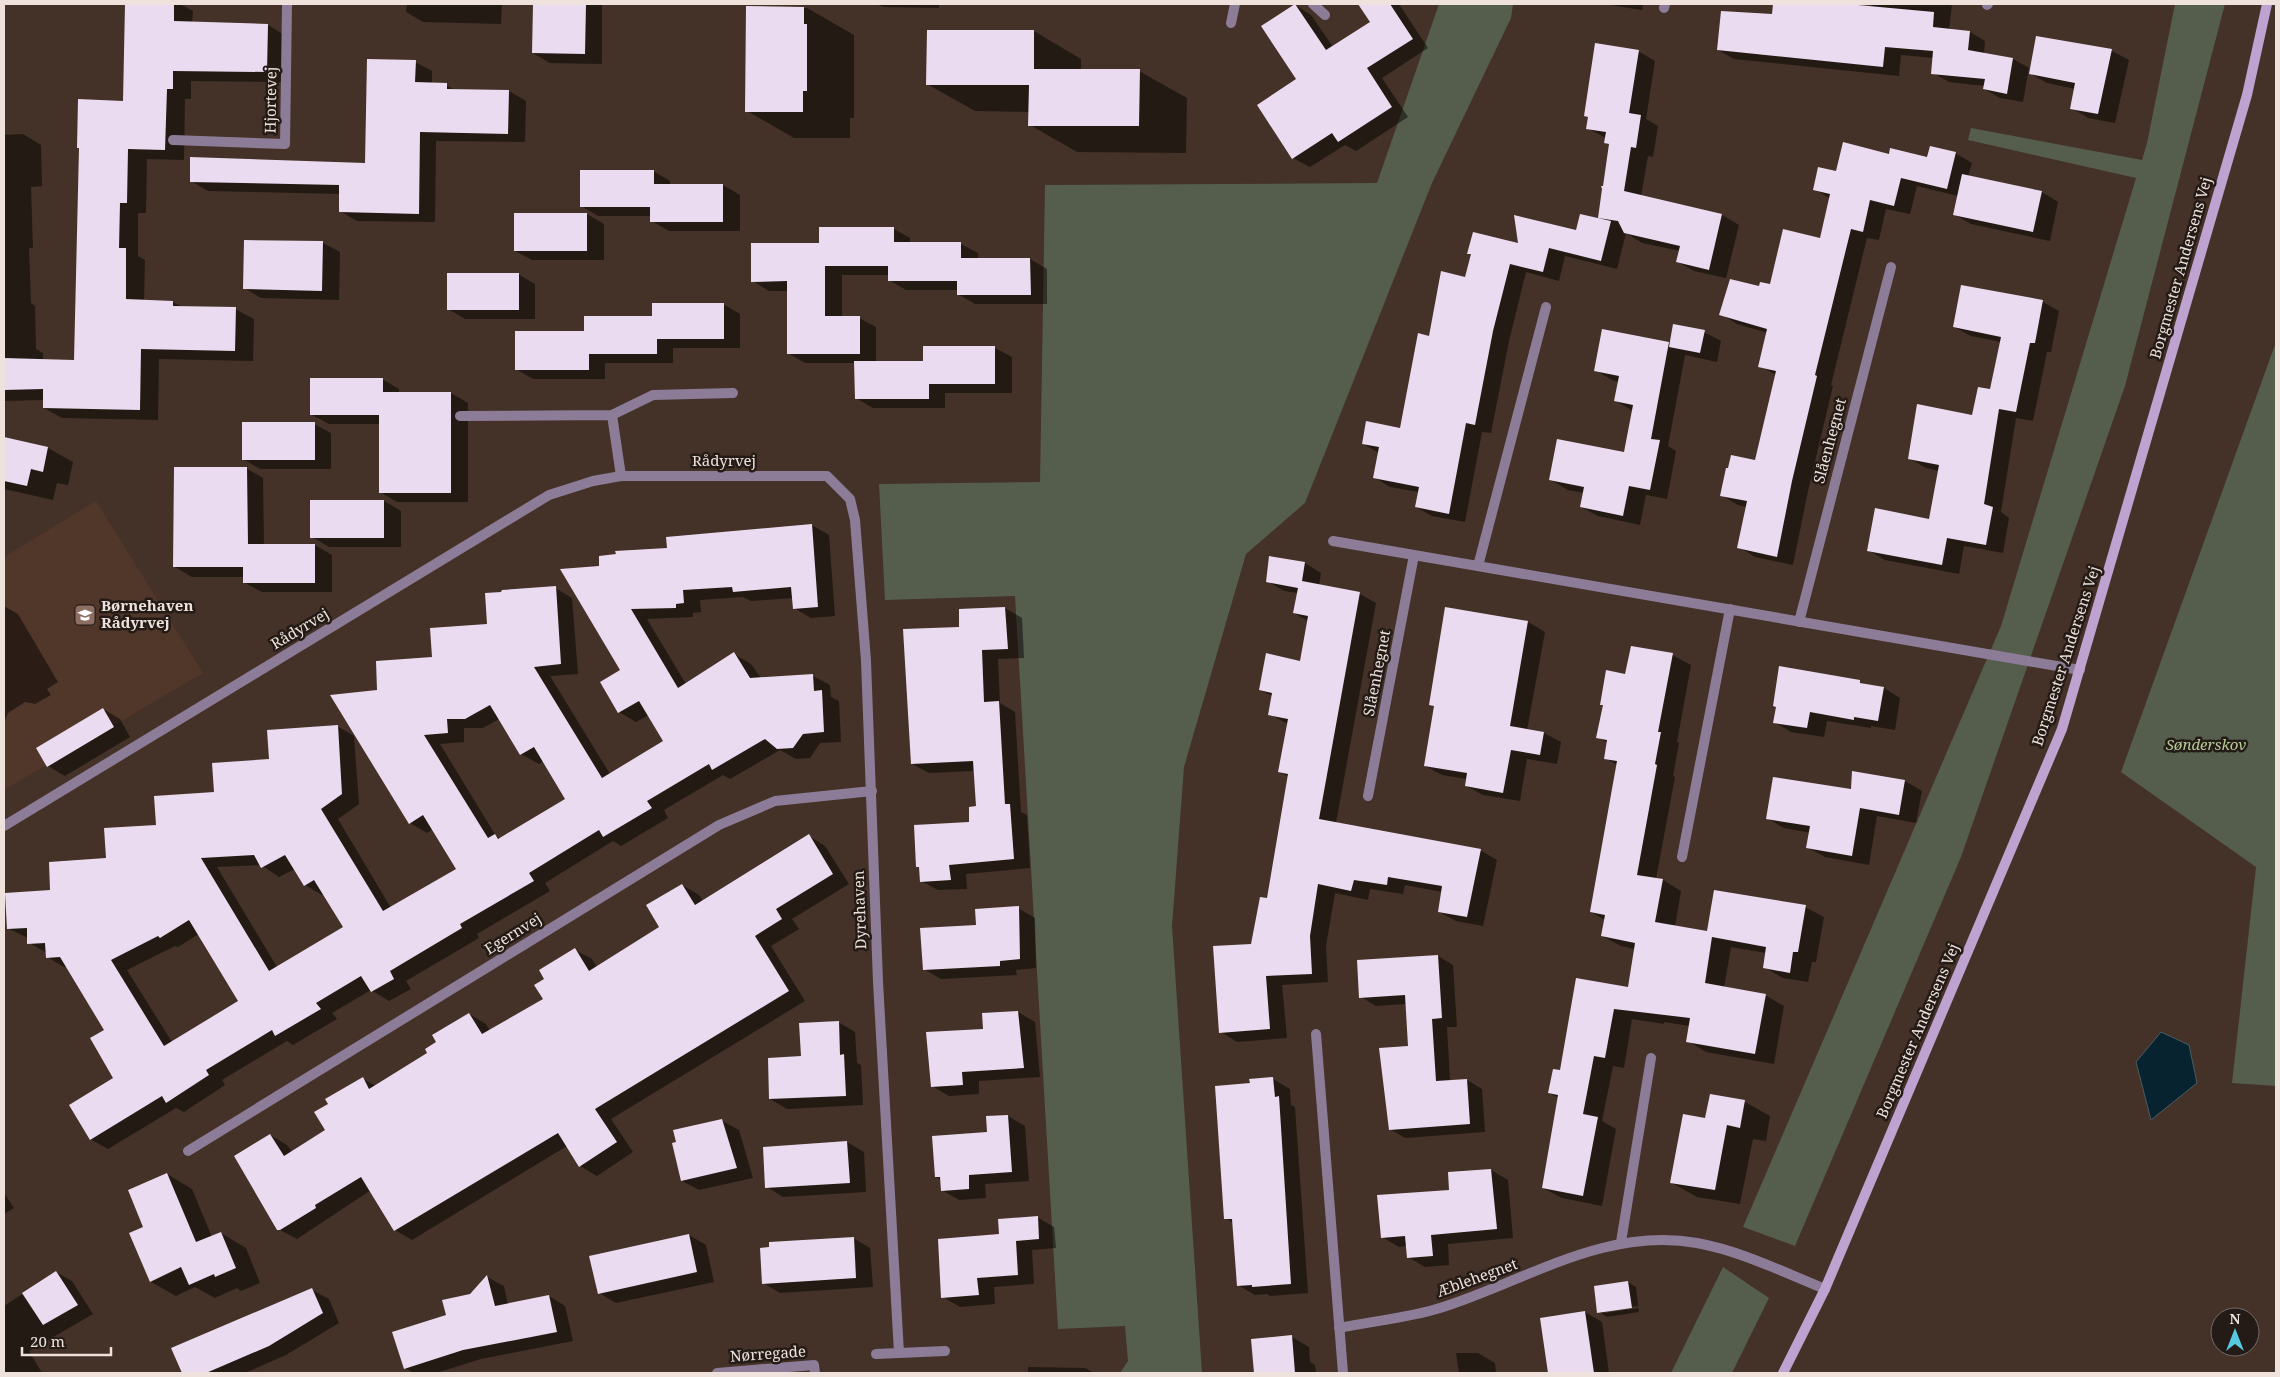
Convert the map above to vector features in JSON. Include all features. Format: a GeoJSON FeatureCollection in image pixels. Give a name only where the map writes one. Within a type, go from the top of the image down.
{"type":"FeatureCollection","features":[{"type":"Feature","properties":{"kind":"street","name":"Hjortevej"},"geometry":{"type":"LineString","coordinates":[[174,140],[285,144],[287,4]]}},
{"type":"Feature","properties":{"kind":"street"},"geometry":{"type":"LineString","coordinates":[[1231,23],[1235,4]]}},
{"type":"Feature","properties":{"kind":"street"},"geometry":{"type":"LineString","coordinates":[[1313,4],[1325,15]]}},
{"type":"Feature","properties":{"kind":"street","name":"Borgmester Andersens Vej"},"geometry":{"type":"LineString","coordinates":[[1783,1373],[1825,1289],[2062,729],[2247,95],[2267,4]]}},
{"type":"Feature","properties":{"kind":"street","name":"Slåenhegnet"},"geometry":{"type":"LineString","coordinates":[[1799,622],[1891,267]]}},
{"type":"Feature","properties":{"kind":"street"},"geometry":{"type":"LineString","coordinates":[[1478,566],[1546,308]]}},
{"type":"Feature","properties":{"kind":"street"},"geometry":{"type":"LineString","coordinates":[[460,416],[612,415],[653,395],[733,393]]}},
{"type":"Feature","properties":{"kind":"street"},"geometry":{"type":"LineString","coordinates":[[612,415],[621,476]]}},
{"type":"Feature","properties":{"kind":"street","name":"Rådyrvej"},"geometry":{"type":"LineString","coordinates":[[4,826],[549,495],[593,481],[621,476],[827,476]]}},
{"type":"Feature","properties":{"kind":"street","name":"Dyrehaven"},"geometry":{"type":"LineString","coordinates":[[827,476],[850,499],[855,520],[866,661],[878,982],[899,1353]]}},
{"type":"Feature","properties":{"kind":"street"},"geometry":{"type":"LineString","coordinates":[[1333,541],[2080,670]]}},
{"type":"Feature","properties":{"kind":"street","name":"Slåenhegnet"},"geometry":{"type":"LineString","coordinates":[[1368,796],[1414,555]]}},
{"type":"Feature","properties":{"kind":"street"},"geometry":{"type":"LineString","coordinates":[[1682,857],[1730,609]]}},
{"type":"Feature","properties":{"kind":"street","name":"Egernvej"},"geometry":{"type":"LineString","coordinates":[[188,1151],[719,826],[775,801],[872,791]]}},
{"type":"Feature","properties":{"kind":"street"},"geometry":{"type":"LineString","coordinates":[[1316,1034],[1343,1373]]}},
{"type":"Feature","properties":{"kind":"street"},"geometry":{"type":"LineString","coordinates":[[1622,1242],[1651,1058]]}},
{"type":"Feature","properties":{"kind":"street","name":"Æblehegnet"},"geometry":{"type":"LineString","coordinates":[[1339,1328],[1438,1309],[1497,1288],[1584,1252],[1622,1242],[1658,1240],[1696,1242],[1732,1252],[1825,1289]]}},
{"type":"Feature","properties":{"kind":"street"},"geometry":{"type":"LineString","coordinates":[[876,1354],[945,1351]]}},
{"type":"Feature","properties":{"kind":"street","name":"Nørregade"},"geometry":{"type":"LineString","coordinates":[[717,1373],[814,1365],[815,1373]]}},
{"type":"Feature","properties":{"kind":"shaded area","name":"Børnehaven Rådyrvej"},"geometry":{"type":"Polygon","coordinates":[[[96,501],[203,673],[4,790],[4,557],[96,501]]]}},
{"type":"Feature","properties":{"kind":"green space"},"geometry":{"type":"Polygon","coordinates":[[[1439,4],[1513,4],[1511,18],[1432,183],[1305,503],[1246,554],[1184,767],[1172,926],[1202,1373],[1120,1373],[1128,1361],[1125,1326],[1058,1329],[1015,596],[885,600],[879,484],[1040,482],[1045,185],[1377,183],[1439,4]]]}},
{"type":"Feature","properties":{"kind":"green space"},"geometry":{"type":"Polygon","coordinates":[[[2175,4],[2225,4],[2125,386],[1961,857],[1795,1246],[1743,1227],[2001,626],[2136,178],[1968,140],[1971,128],[2142,160],[2175,4]]]}},
{"type":"Feature","properties":{"kind":"green space","name":"Sønderskov"},"geometry":{"type":"Polygon","coordinates":[[[2276,342],[2276,1086],[2232,1083],[2256,867],[2121,772],[2276,342]]]}},
{"type":"Feature","properties":{"kind":"green space"},"geometry":{"type":"Polygon","coordinates":[[[1723,1267],[1769,1298],[1732,1373],[1671,1373],[1723,1267]]]}},
{"type":"Feature","properties":{"kind":"water"},"geometry":{"type":"Polygon","coordinates":[[[2161,1032],[2189,1045],[2197,1083],[2151,1120],[2136,1062],[2161,1032]]]}},
{"type":"Feature","properties":{"kind":"building"},"geometry":{"type":"Polygon","coordinates":[[[125,4],[174,4],[174,21],[268,24],[267,72],[173,71],[173,89],[167,89],[165,150],[128,149],[127,203],[120,203],[119,248],[126,248],[126,299],[173,301],[173,306],[236,307],[235,351],[141,349],[140,410],[43,408],[43,389],[4,390],[4,358],[74,360],[79,148],[77,148],[78,99],[123,101],[125,4]]]}},
{"type":"Feature","properties":{"kind":"building"},"geometry":{"type":"Polygon","coordinates":[[[533,4],[586,4],[585,54],[532,53],[533,4]]]}},
{"type":"Feature","properties":{"kind":"building"},"geometry":{"type":"Polygon","coordinates":[[[1295,4],[1326,50],[1370,22],[1358,4],[1390,4],[1413,39],[1367,68],[1392,107],[1338,142],[1332,133],[1292,159],[1257,105],[1296,79],[1261,26],[1295,4]]]}},
{"type":"Feature","properties":{"kind":"building"},"geometry":{"type":"Polygon","coordinates":[[[1773,4],[1847,4],[1934,12],[1933,27],[1970,31],[1968,50],[2013,58],[2007,94],[1983,89],[1985,79],[1931,74],[1933,51],[1885,47],[1883,67],[1717,50],[1721,11],[1772,14],[1773,4]]]}},
{"type":"Feature","properties":{"kind":"building"},"geometry":{"type":"Polygon","coordinates":[[[746,6],[804,7],[804,24],[807,24],[807,91],[803,91],[803,112],[745,112],[746,6]]]}},
{"type":"Feature","properties":{"kind":"building"},"geometry":{"type":"Polygon","coordinates":[[[927,30],[1034,30],[1034,69],[1140,69],[1139,126],[1028,126],[1029,85],[926,85],[927,30]]]}},
{"type":"Feature","properties":{"kind":"building"},"geometry":{"type":"Polygon","coordinates":[[[2036,36],[2112,49],[2098,114],[2070,109],[2075,83],[2029,74],[2036,36]]]}},
{"type":"Feature","properties":{"kind":"building"},"geometry":{"type":"Polygon","coordinates":[[[1595,43],[1639,50],[1629,113],[1641,115],[1636,148],[1631,147],[1624,191],[1722,214],[1709,270],[1676,262],[1680,246],[1624,233],[1618,221],[1598,218],[1601,186],[1603,186],[1609,144],[1604,143],[1606,132],[1586,129],[1588,117],[1584,116],[1595,43]]]}},
{"type":"Feature","properties":{"kind":"building"},"geometry":{"type":"Polygon","coordinates":[[[367,59],[416,60],[415,82],[447,83],[447,89],[509,90],[508,134],[420,132],[419,214],[339,212],[339,185],[190,182],[190,157],[365,163],[367,59]]]}},
{"type":"Feature","properties":{"kind":"building"},"geometry":{"type":"Polygon","coordinates":[[[1843,142],[1889,154],[1890,148],[1927,157],[1930,146],[1956,152],[1947,189],[1901,178],[1894,206],[1870,200],[1863,232],[1851,229],[1815,375],[1817,376],[1792,481],[1777,557],[1737,548],[1747,501],[1720,496],[1731,455],[1755,460],[1776,371],[1758,367],[1767,329],[1719,315],[1730,279],[1759,286],[1760,282],[1770,284],[1783,229],[1820,238],[1830,194],[1813,190],[1818,167],[1836,171],[1843,142]]]}},
{"type":"Feature","properties":{"kind":"building"},"geometry":{"type":"Polygon","coordinates":[[[580,170],[654,170],[654,184],[723,184],[723,222],[650,222],[650,207],[580,207],[580,170]]]}},
{"type":"Feature","properties":{"kind":"building"},"geometry":{"type":"Polygon","coordinates":[[[1962,174],[2042,191],[2033,232],[1953,215],[1962,174]]]}},
{"type":"Feature","properties":{"kind":"building"},"geometry":{"type":"Polygon","coordinates":[[[514,213],[587,213],[587,251],[514,251],[514,213]]]}},
{"type":"Feature","properties":{"kind":"building"},"geometry":{"type":"Polygon","coordinates":[[[1580,214],[1611,221],[1601,261],[1549,248],[1543,272],[1510,264],[1493,331],[1475,425],[1466,423],[1449,514],[1415,507],[1419,487],[1373,478],[1379,447],[1362,444],[1366,421],[1400,428],[1418,333],[1429,336],[1441,271],[1465,277],[1471,254],[1467,254],[1473,232],[1518,243],[1514,215],[1576,230],[1580,214]]]}},
{"type":"Feature","properties":{"kind":"building"},"geometry":{"type":"Polygon","coordinates":[[[819,227],[894,227],[894,242],[961,242],[961,258],[1030,258],[1031,295],[957,295],[957,281],[888,281],[888,266],[825,266],[825,316],[860,316],[860,354],[787,354],[787,281],[751,282],[751,243],[819,243],[819,227]]]}},
{"type":"Feature","properties":{"kind":"building"},"geometry":{"type":"Polygon","coordinates":[[[244,240],[323,241],[322,291],[243,289],[244,240]]]}},
{"type":"Feature","properties":{"kind":"building"},"geometry":{"type":"Polygon","coordinates":[[[447,273],[519,273],[519,310],[447,310],[447,273]]]}},
{"type":"Feature","properties":{"kind":"building"},"geometry":{"type":"Polygon","coordinates":[[[1961,285],[2043,300],[2035,343],[2030,343],[2016,412],[1999,409],[1984,504],[1993,507],[1986,545],[1947,538],[1942,565],[1867,551],[1875,508],[1929,519],[1939,465],[1908,459],[1917,404],[1972,415],[1978,387],[1990,389],[2001,337],[1953,327],[1961,285]]]}},
{"type":"Feature","properties":{"kind":"building"},"geometry":{"type":"Polygon","coordinates":[[[652,303],[724,303],[724,339],[657,339],[657,354],[589,354],[589,370],[515,370],[515,331],[584,331],[584,316],[652,316],[652,303]]]}},
{"type":"Feature","properties":{"kind":"building"},"geometry":{"type":"Polygon","coordinates":[[[1673,324],[1705,330],[1700,353],[1669,347],[1673,324]]]}},
{"type":"Feature","properties":{"kind":"building"},"geometry":{"type":"Polygon","coordinates":[[[1602,329],[1669,342],[1651,439],[1660,440],[1650,490],[1629,486],[1623,516],[1580,507],[1584,487],[1549,480],[1557,439],[1624,452],[1633,405],[1614,401],[1619,376],[1594,371],[1602,329]]]}},
{"type":"Feature","properties":{"kind":"building"},"geometry":{"type":"Polygon","coordinates":[[[923,346],[995,346],[995,384],[929,384],[929,399],[855,399],[854,361],[923,361],[923,346]]]}},
{"type":"Feature","properties":{"kind":"building"},"geometry":{"type":"Polygon","coordinates":[[[310,378],[383,378],[383,392],[451,392],[451,493],[379,493],[379,415],[310,415],[310,378]]]}},
{"type":"Feature","properties":{"kind":"building"},"geometry":{"type":"Polygon","coordinates":[[[242,422],[315,422],[315,460],[242,460],[242,422]]]}},
{"type":"Feature","properties":{"kind":"building"},"geometry":{"type":"Polygon","coordinates":[[[4,437],[48,447],[43,472],[31,469],[27,486],[4,481],[4,437]]]}},
{"type":"Feature","properties":{"kind":"building"},"geometry":{"type":"Polygon","coordinates":[[[174,467],[247,467],[248,544],[315,544],[315,583],[243,583],[243,567],[173,567],[174,467]]]}},
{"type":"Feature","properties":{"kind":"building"},"geometry":{"type":"Polygon","coordinates":[[[310,500],[384,500],[384,538],[310,538],[310,500]]]}},
{"type":"Feature","properties":{"kind":"building"},"geometry":{"type":"Polygon","coordinates":[[[812,524],[818,607],[793,609],[791,587],[733,592],[732,587],[683,590],[684,603],[676,604],[676,608],[631,609],[678,688],[734,652],[750,678],[813,674],[814,691],[822,690],[824,732],[803,734],[793,748],[777,749],[765,739],[712,770],[709,764],[647,801],[652,808],[603,837],[599,830],[529,873],[534,881],[460,924],[462,928],[390,971],[394,979],[371,992],[361,976],[316,1003],[321,1009],[275,1036],[272,1030],[206,1070],[209,1075],[166,1103],[162,1096],[90,1140],[69,1105],[113,1078],[90,1038],[104,1030],[60,957],[46,958],[45,943],[27,944],[27,928],[7,929],[5,893],[50,890],[49,862],[106,858],[104,828],[156,825],[154,796],[214,792],[212,763],[269,759],[267,730],[338,725],[342,794],[321,809],[383,911],[456,869],[423,815],[409,824],[330,695],[377,690],[376,661],[432,657],[430,628],[487,624],[485,593],[556,586],[561,664],[534,667],[602,778],[663,741],[639,701],[618,713],[600,682],[620,670],[560,569],[599,566],[599,556],[616,554],[615,551],[667,548],[666,537],[812,524]],[[490,705],[465,719],[447,719],[448,733],[424,735],[488,838],[495,834],[498,839],[565,799],[534,747],[520,755],[490,705]],[[254,855],[201,858],[269,971],[343,927],[314,880],[304,886],[285,855],[261,868],[254,855]],[[189,920],[160,938],[158,936],[111,960],[164,1046],[238,1001],[189,920]]]}},
{"type":"Feature","properties":{"kind":"building"},"geometry":{"type":"Polygon","coordinates":[[[1269,556],[1305,562],[1302,581],[1360,592],[1319,819],[1481,849],[1467,917],[1438,912],[1442,886],[1388,877],[1387,885],[1354,880],[1351,891],[1318,884],[1310,936],[1312,974],[1266,976],[1270,1029],[1219,1033],[1213,946],[1251,944],[1260,897],[1267,898],[1288,774],[1278,772],[1288,719],[1268,715],[1272,693],[1259,690],[1266,653],[1300,661],[1308,616],[1293,613],[1298,588],[1266,582],[1269,556]]]}},
{"type":"Feature","properties":{"kind":"building"},"geometry":{"type":"Polygon","coordinates":[[[1005,607],[1008,649],[982,650],[984,702],[999,701],[1005,804],[1010,804],[1014,859],[949,865],[951,880],[920,882],[919,867],[916,867],[914,825],[969,822],[969,807],[976,806],[973,761],[911,764],[903,629],[959,627],[959,609],[1005,607]]]}},
{"type":"Feature","properties":{"kind":"building"},"geometry":{"type":"Polygon","coordinates":[[[1445,607],[1528,621],[1510,726],[1544,732],[1540,755],[1511,750],[1503,793],[1465,786],[1467,773],[1424,766],[1434,706],[1429,705],[1445,607]]]}},
{"type":"Feature","properties":{"kind":"building"},"geometry":{"type":"Polygon","coordinates":[[[1631,646],[1673,653],[1658,732],[1661,732],[1655,764],[1657,765],[1637,875],[1663,879],[1655,922],[1707,931],[1714,890],[1806,905],[1798,952],[1793,952],[1790,973],[1763,968],[1766,947],[1712,937],[1705,983],[1766,994],[1755,1054],[1686,1042],[1690,1018],[1614,1009],[1605,1058],[1594,1056],[1583,1114],[1598,1117],[1583,1196],[1542,1188],[1558,1095],[1548,1093],[1553,1069],[1560,1070],[1576,978],[1628,987],[1635,943],[1601,936],[1605,915],[1590,912],[1617,761],[1604,759],[1607,740],[1596,738],[1603,705],[1600,705],[1606,670],[1625,674],[1631,646]]]}},
{"type":"Feature","properties":{"kind":"building"},"geometry":{"type":"Polygon","coordinates":[[[1779,666],[1860,680],[1860,683],[1884,687],[1878,721],[1854,717],[1854,720],[1810,712],[1807,728],[1773,723],[1776,707],[1773,706],[1779,666]]]}},
{"type":"Feature","properties":{"kind":"building"},"geometry":{"type":"Polygon","coordinates":[[[103,708],[114,727],[47,767],[36,748],[103,708]]]}},
{"type":"Feature","properties":{"kind":"building"},"geometry":{"type":"Polygon","coordinates":[[[1852,771],[1905,780],[1899,815],[1860,808],[1852,856],[1806,848],[1810,826],[1766,819],[1773,777],[1851,789],[1852,771]]]}},
{"type":"Feature","properties":{"kind":"building"},"geometry":{"type":"Polygon","coordinates":[[[809,834],[833,874],[776,909],[782,919],[755,936],[789,991],[595,1109],[617,1142],[579,1167],[558,1133],[394,1231],[361,1177],[315,1205],[316,1208],[277,1230],[234,1156],[270,1134],[284,1156],[325,1130],[314,1112],[328,1104],[325,1099],[363,1077],[369,1089],[427,1053],[425,1049],[436,1042],[432,1035],[469,1013],[482,1034],[543,999],[534,985],[544,979],[539,970],[575,948],[589,971],[659,927],[646,905],[682,884],[695,905],[809,834]]]}},
{"type":"Feature","properties":{"kind":"building"},"geometry":{"type":"Polygon","coordinates":[[[1019,906],[1020,959],[1000,961],[1000,966],[923,970],[920,928],[976,925],[975,909],[1019,906]]]}},
{"type":"Feature","properties":{"kind":"building"},"geometry":{"type":"Polygon","coordinates":[[[1438,955],[1442,1018],[1432,1019],[1436,1081],[1467,1079],[1470,1124],[1389,1130],[1379,1048],[1408,1046],[1405,995],[1359,998],[1357,960],[1438,955]]]}},
{"type":"Feature","properties":{"kind":"building"},"geometry":{"type":"Polygon","coordinates":[[[1018,1011],[1024,1068],[962,1072],[963,1085],[931,1087],[926,1032],[983,1029],[982,1013],[1018,1011]]]}},
{"type":"Feature","properties":{"kind":"building"},"geometry":{"type":"Polygon","coordinates":[[[839,1021],[840,1055],[844,1054],[846,1096],[769,1099],[768,1058],[801,1056],[799,1023],[839,1021]]]}},
{"type":"Feature","properties":{"kind":"building"},"geometry":{"type":"Polygon","coordinates":[[[1273,1077],[1275,1097],[1279,1096],[1291,1284],[1252,1287],[1252,1285],[1237,1286],[1232,1219],[1224,1219],[1215,1086],[1250,1083],[1249,1079],[1273,1077]]]}},
{"type":"Feature","properties":{"kind":"building"},"geometry":{"type":"Polygon","coordinates":[[[1710,1094],[1745,1100],[1740,1128],[1727,1125],[1715,1190],[1670,1183],[1683,1114],[1705,1118],[1710,1094]]]}},
{"type":"Feature","properties":{"kind":"building"},"geometry":{"type":"Polygon","coordinates":[[[1008,1115],[1012,1172],[969,1175],[969,1189],[941,1191],[940,1177],[935,1177],[932,1136],[987,1132],[986,1116],[1008,1115]]]}},
{"type":"Feature","properties":{"kind":"building"},"geometry":{"type":"Polygon","coordinates":[[[722,1119],[737,1168],[681,1181],[672,1143],[676,1142],[673,1130],[722,1119]]]}},
{"type":"Feature","properties":{"kind":"building"},"geometry":{"type":"Polygon","coordinates":[[[847,1141],[850,1183],[765,1188],[763,1147],[847,1141]]]}},
{"type":"Feature","properties":{"kind":"building"},"geometry":{"type":"Polygon","coordinates":[[[1491,1169],[1497,1229],[1431,1235],[1433,1256],[1407,1258],[1405,1236],[1381,1238],[1377,1195],[1449,1190],[1448,1172],[1491,1169]]]}},
{"type":"Feature","properties":{"kind":"building"},"geometry":{"type":"Polygon","coordinates":[[[167,1173],[196,1242],[221,1232],[236,1268],[215,1277],[214,1274],[189,1285],[181,1267],[150,1282],[129,1233],[143,1227],[128,1190],[167,1173]]]}},
{"type":"Feature","properties":{"kind":"building"},"geometry":{"type":"Polygon","coordinates":[[[1038,1216],[1039,1239],[1016,1241],[1018,1275],[977,1278],[979,1295],[941,1298],[938,1239],[999,1234],[998,1219],[1038,1216]]]}},
{"type":"Feature","properties":{"kind":"building"},"geometry":{"type":"Polygon","coordinates":[[[689,1234],[697,1272],[598,1294],[589,1256],[689,1234]]]}},
{"type":"Feature","properties":{"kind":"building"},"geometry":{"type":"Polygon","coordinates":[[[854,1237],[856,1278],[762,1284],[760,1248],[769,1247],[769,1242],[854,1237]]]}},
{"type":"Feature","properties":{"kind":"building"},"geometry":{"type":"Polygon","coordinates":[[[56,1271],[78,1305],[43,1325],[22,1293],[56,1271]]]}},
{"type":"Feature","properties":{"kind":"building"},"geometry":{"type":"Polygon","coordinates":[[[487,1275],[495,1306],[549,1295],[557,1332],[463,1350],[404,1369],[392,1332],[446,1315],[442,1300],[470,1294],[487,1275]]]}},
{"type":"Feature","properties":{"kind":"building"},"geometry":{"type":"Polygon","coordinates":[[[1628,1281],[1632,1308],[1597,1313],[1594,1286],[1628,1281]]]}},
{"type":"Feature","properties":{"kind":"building"},"geometry":{"type":"Polygon","coordinates":[[[312,1288],[323,1313],[269,1346],[206,1373],[182,1373],[171,1348],[312,1288]]]}},
{"type":"Feature","properties":{"kind":"building"},"geometry":{"type":"Polygon","coordinates":[[[1585,1311],[1594,1373],[1548,1373],[1540,1318],[1585,1311]]]}},
{"type":"Feature","properties":{"kind":"building"},"geometry":{"type":"Polygon","coordinates":[[[1292,1335],[1295,1373],[1254,1373],[1251,1339],[1292,1335]]]}},
{"type":"Feature","properties":{"kind":"place","name":"Børnehaven Rådyrvej"},"geometry":{"type":"Point","coordinates":[85,615]}}]}
